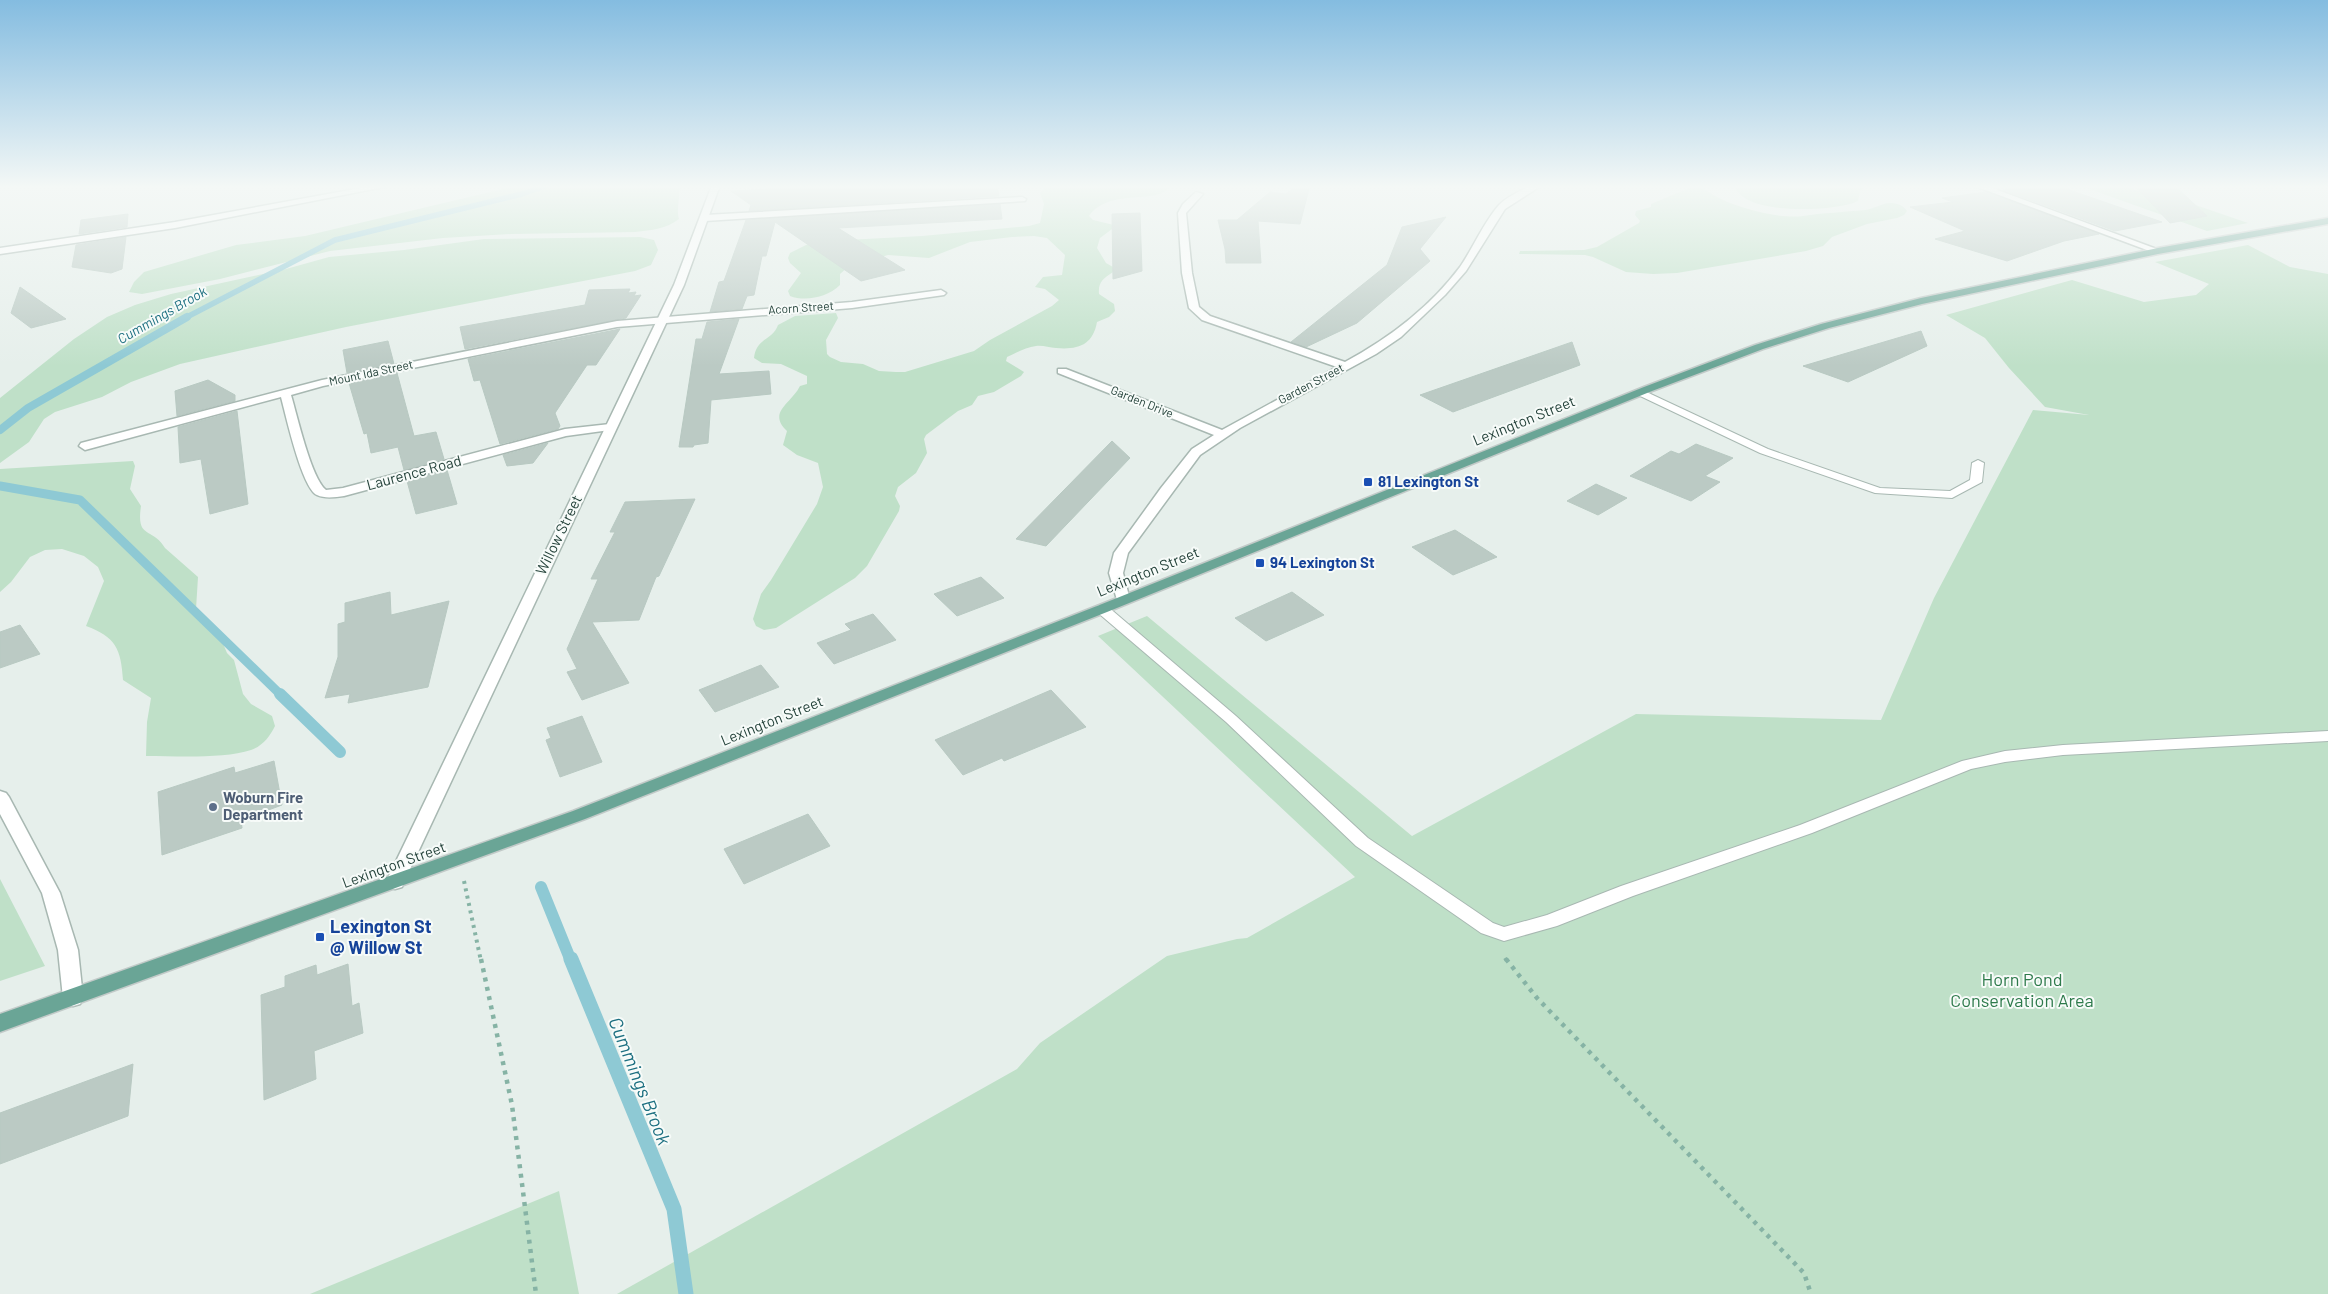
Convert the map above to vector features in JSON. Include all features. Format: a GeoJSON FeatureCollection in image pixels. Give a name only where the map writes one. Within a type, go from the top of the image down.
{"type":"FeatureCollection","features":[{"type":"Feature","properties":{"kind":"main road","name":"Lexington Street"},"geometry":{"type":"LineString","coordinates":[[0,1023],[579,815],[1102,609],[1640,392],[1759,347],[1850,319],[1921,301],[2190,245]]}},
{"type":"Feature","properties":{"kind":"street"},"geometry":{"type":"LineString","coordinates":[[0,251],[37,245]]}},
{"type":"Feature","properties":{"kind":"street","name":"Willow Street"},"geometry":{"type":"LineString","coordinates":[[395,882],[679,285],[694,245]]}},
{"type":"Feature","properties":{"kind":"street"},"geometry":{"type":"LineString","coordinates":[[1185,245],[1188,281],[1194,308],[1206,318],[1345,366]]}},
{"type":"Feature","properties":{"kind":"street","name":"Garden Street"},"geometry":{"type":"LineString","coordinates":[[1123,600],[1116,573],[1121,553],[1196,452],[1222,434],[1372,352],[1418,318],[1463,269],[1478,245]]}},
{"type":"Feature","properties":{"kind":"street"},"geometry":{"type":"LineString","coordinates":[[2143,245],[2158,251]]}},
{"type":"Feature","properties":{"kind":"street","name":"Acorn Street"},"geometry":{"type":"LineString","coordinates":[[662,319],[852,305],[941,293]]}},
{"type":"Feature","properties":{"kind":"street","name":"Mount Ida Street"},"geometry":{"type":"LineString","coordinates":[[85,446],[285,392],[450,356],[617,324],[662,319]]}},
{"type":"Feature","properties":{"kind":"street","name":"Garden Drive"},"geometry":{"type":"LineString","coordinates":[[1062,370],[1222,434]]}},
{"type":"Feature","properties":{"kind":"street","name":"Laurence Road"},"geometry":{"type":"LineString","coordinates":[[285,392],[305,464],[317,489],[323,493],[344,492],[572,432],[610,427]]}},
{"type":"Feature","properties":{"kind":"street"},"geometry":{"type":"LineString","coordinates":[[0,796],[51,893],[68,950],[73,998]]}},
{"type":"Feature","properties":{"kind":"lane"},"geometry":{"type":"LineString","coordinates":[[1640,392],[1764,451],[1879,491],[1952,495],[1976,482],[1978,463]]}},
{"type":"Feature","properties":{"kind":"lane"},"geometry":{"type":"LineString","coordinates":[[1102,609],[1231,720],[1362,842],[1487,928],[1499,933],[1516,932],[1551,921],[1627,891],[1806,829],[1967,765],[1986,760],[2028,753],[2076,749],[2328,736]]}},
{"type":"Feature","properties":{"kind":"path"},"geometry":{"type":"LineString","coordinates":[[459,858],[512,1105],[536,1294]]}},
{"type":"Feature","properties":{"kind":"path"},"geometry":{"type":"LineString","coordinates":[[1499,933],[1504,956],[1537,998],[1804,1274],[1811,1294]]}},
{"type":"Feature","properties":{"kind":"green space"},"geometry":{"type":"Polygon","coordinates":[[[235,245],[379,245],[330,251],[220,279],[142,294],[129,292],[134,282],[144,272],[235,245]]]}},
{"type":"Feature","properties":{"kind":"green space"},"geometry":{"type":"Polygon","coordinates":[[[438,245],[656,245],[658,250],[651,265],[635,271],[346,327],[180,364],[131,382],[102,397],[55,412],[44,419],[29,442],[0,463],[0,398],[74,339],[107,317],[135,305],[171,294],[286,269],[329,257],[438,245]]]}},
{"type":"Feature","properties":{"kind":"green space"},"geometry":{"type":"Polygon","coordinates":[[[805,245],[961,245],[929,258],[888,255],[849,266],[840,274],[840,285],[829,293],[810,298],[790,296],[788,291],[801,273],[790,263],[788,258],[790,253],[805,245]]]}},
{"type":"Feature","properties":{"kind":"green space"},"geometry":{"type":"Polygon","coordinates":[[[1055,245],[1098,245],[1097,248],[1106,263],[1113,267],[1113,272],[1100,284],[1099,294],[1114,304],[1115,311],[1109,317],[1097,322],[1092,336],[1078,347],[1053,348],[1039,346],[1021,350],[1007,357],[1006,361],[1024,372],[1021,376],[994,392],[978,396],[972,405],[958,411],[926,435],[924,439],[927,453],[916,473],[898,487],[895,496],[900,506],[899,511],[867,566],[855,578],[776,628],[764,630],[756,626],[753,619],[761,594],[817,504],[823,487],[818,463],[797,455],[783,445],[787,431],[779,418],[783,408],[800,386],[807,384],[807,376],[781,364],[762,363],[754,358],[755,351],[761,343],[776,330],[778,325],[795,316],[836,313],[838,318],[826,340],[827,354],[830,357],[841,362],[863,364],[879,371],[905,372],[974,351],[990,340],[1052,306],[1059,300],[1045,289],[1035,287],[1043,277],[1062,275],[1065,255],[1055,245]]]}},
{"type":"Feature","properties":{"kind":"green space"},"geometry":{"type":"Polygon","coordinates":[[[1600,245],[1824,245],[1806,251],[1677,273],[1653,274],[1626,272],[1585,255],[1519,254],[1520,251],[1584,250],[1600,245]]]}},
{"type":"Feature","properties":{"kind":"green space","name":"Horn Pond Conservation Area"},"geometry":{"type":"Polygon","coordinates":[[[2249,245],[2290,267],[2328,274],[2328,1294],[617,1294],[1017,1069],[1040,1043],[1167,956],[1247,938],[1355,877],[1098,636],[1147,616],[1412,836],[1636,714],[1881,720],[1934,598],[2033,410],[2089,415],[2045,407],[2009,368],[1985,338],[1946,315],[2072,280],[2144,302],[2196,295],[2209,284],[2155,262],[2249,245]]]}},
{"type":"Feature","properties":{"kind":"green space"},"geometry":{"type":"Polygon","coordinates":[[[133,461],[135,466],[130,489],[141,506],[140,517],[143,528],[160,541],[165,548],[198,577],[196,609],[217,629],[227,653],[234,660],[243,694],[251,704],[272,716],[275,726],[271,733],[259,746],[251,750],[214,756],[146,756],[147,722],[151,698],[123,680],[121,660],[115,646],[104,635],[86,626],[104,581],[98,567],[84,556],[62,549],[45,550],[30,557],[11,582],[0,592],[0,469],[133,461]]]}},
{"type":"Feature","properties":{"kind":"green space"},"geometry":{"type":"Polygon","coordinates":[[[0,879],[45,966],[0,981],[0,879]]]}},
{"type":"Feature","properties":{"kind":"green space"},"geometry":{"type":"Polygon","coordinates":[[[559,1191],[579,1294],[310,1294],[559,1191]]]}},
{"type":"Feature","properties":{"kind":"building"},"geometry":{"type":"Polygon","coordinates":[[[76,245],[125,245],[122,269],[111,273],[72,267],[76,245]]]}},
{"type":"Feature","properties":{"kind":"building"},"geometry":{"type":"Polygon","coordinates":[[[737,245],[769,245],[766,256],[762,256],[754,295],[747,296],[742,309],[710,312],[719,282],[724,281],[737,245]]]}},
{"type":"Feature","properties":{"kind":"building"},"geometry":{"type":"Polygon","coordinates":[[[809,245],[866,245],[905,270],[861,281],[809,245]]]}},
{"type":"Feature","properties":{"kind":"building"},"geometry":{"type":"Polygon","coordinates":[[[1112,245],[1141,245],[1142,271],[1113,279],[1112,245]]]}},
{"type":"Feature","properties":{"kind":"building"},"geometry":{"type":"Polygon","coordinates":[[[1224,245],[1260,245],[1261,263],[1226,263],[1224,245]]]}},
{"type":"Feature","properties":{"kind":"building"},"geometry":{"type":"Polygon","coordinates":[[[1395,245],[1423,245],[1420,249],[1430,261],[1357,323],[1306,347],[1291,342],[1387,265],[1395,245]]]}},
{"type":"Feature","properties":{"kind":"building"},"geometry":{"type":"Polygon","coordinates":[[[1956,245],[2051,245],[2007,261],[1956,245]]]}},
{"type":"Feature","properties":{"kind":"building"},"geometry":{"type":"Polygon","coordinates":[[[20,287],[66,319],[31,328],[11,313],[20,287]]]}},
{"type":"Feature","properties":{"kind":"building"},"geometry":{"type":"Polygon","coordinates":[[[630,289],[628,293],[636,292],[634,296],[641,295],[626,318],[465,349],[460,327],[585,305],[589,290],[630,289]]]}},
{"type":"Feature","properties":{"kind":"building"},"geometry":{"type":"Polygon","coordinates":[[[739,319],[719,374],[769,371],[771,394],[711,400],[708,443],[694,445],[693,447],[679,447],[696,339],[702,339],[707,322],[739,319]]]}},
{"type":"Feature","properties":{"kind":"building"},"geometry":{"type":"Polygon","coordinates":[[[620,329],[596,365],[587,365],[555,413],[560,426],[558,429],[500,444],[480,380],[474,381],[468,359],[620,329]]]}},
{"type":"Feature","properties":{"kind":"building"},"geometry":{"type":"Polygon","coordinates":[[[1921,331],[1927,346],[1848,382],[1803,366],[1921,331]]]}},
{"type":"Feature","properties":{"kind":"building"},"geometry":{"type":"Polygon","coordinates":[[[388,341],[394,364],[347,373],[343,350],[388,341]]]}},
{"type":"Feature","properties":{"kind":"building"},"geometry":{"type":"Polygon","coordinates":[[[1572,342],[1580,365],[1453,412],[1420,395],[1572,342]]]}},
{"type":"Feature","properties":{"kind":"building"},"geometry":{"type":"Polygon","coordinates":[[[397,373],[414,436],[436,432],[444,459],[404,470],[398,447],[371,453],[367,433],[364,434],[349,383],[397,373]]]}},
{"type":"Feature","properties":{"kind":"building"},"geometry":{"type":"Polygon","coordinates":[[[208,380],[235,395],[235,401],[177,416],[175,391],[208,380]]]}},
{"type":"Feature","properties":{"kind":"building"},"geometry":{"type":"Polygon","coordinates":[[[237,411],[248,504],[210,514],[201,459],[180,463],[178,427],[237,411]]]}},
{"type":"Feature","properties":{"kind":"building"},"geometry":{"type":"Polygon","coordinates":[[[1112,441],[1130,458],[1046,546],[1016,539],[1112,441]]]}},
{"type":"Feature","properties":{"kind":"building"},"geometry":{"type":"Polygon","coordinates":[[[548,443],[533,463],[507,466],[503,455],[548,443]]]}},
{"type":"Feature","properties":{"kind":"building"},"geometry":{"type":"Polygon","coordinates":[[[1696,444],[1733,458],[1705,476],[1720,482],[1691,501],[1630,476],[1671,451],[1679,454],[1696,444]]]}},
{"type":"Feature","properties":{"kind":"building"},"geometry":{"type":"Polygon","coordinates":[[[447,470],[457,504],[416,514],[407,481],[447,470]]]}},
{"type":"Feature","properties":{"kind":"building"},"geometry":{"type":"Polygon","coordinates":[[[1596,484],[1627,498],[1598,515],[1567,501],[1596,484]]]}},
{"type":"Feature","properties":{"kind":"building"},"geometry":{"type":"Polygon","coordinates":[[[695,499],[659,576],[656,577],[639,620],[592,622],[629,683],[582,700],[567,672],[577,669],[567,649],[598,579],[591,579],[615,532],[610,532],[625,502],[695,499]]]}},
{"type":"Feature","properties":{"kind":"building"},"geometry":{"type":"Polygon","coordinates":[[[1455,530],[1497,557],[1453,575],[1412,547],[1455,530]]]}},
{"type":"Feature","properties":{"kind":"building"},"geometry":{"type":"Polygon","coordinates":[[[981,577],[1004,598],[957,616],[934,594],[981,577]]]}},
{"type":"Feature","properties":{"kind":"building"},"geometry":{"type":"Polygon","coordinates":[[[390,592],[391,615],[449,601],[428,687],[348,703],[350,694],[325,698],[338,657],[338,624],[345,622],[345,603],[390,592]]]}},
{"type":"Feature","properties":{"kind":"building"},"geometry":{"type":"Polygon","coordinates":[[[1292,592],[1324,615],[1266,641],[1235,618],[1292,592]]]}},
{"type":"Feature","properties":{"kind":"building"},"geometry":{"type":"Polygon","coordinates":[[[873,614],[896,640],[834,664],[817,643],[851,630],[845,624],[873,614]]]}},
{"type":"Feature","properties":{"kind":"building"},"geometry":{"type":"Polygon","coordinates":[[[20,625],[40,654],[0,668],[0,632],[20,625]]]}},
{"type":"Feature","properties":{"kind":"building"},"geometry":{"type":"Polygon","coordinates":[[[761,665],[779,687],[715,712],[699,690],[761,665]]]}},
{"type":"Feature","properties":{"kind":"building"},"geometry":{"type":"Polygon","coordinates":[[[1051,690],[1086,727],[1004,761],[1002,758],[963,775],[935,740],[1051,690]]]}},
{"type":"Feature","properties":{"kind":"building"},"geometry":{"type":"Polygon","coordinates":[[[582,716],[602,762],[560,777],[546,740],[551,738],[547,728],[582,716]]]}},
{"type":"Feature","properties":{"kind":"building"},"geometry":{"type":"Polygon","coordinates":[[[274,761],[282,805],[241,820],[242,828],[162,855],[158,792],[234,767],[235,773],[274,761]]]}},
{"type":"Feature","properties":{"kind":"building"},"geometry":{"type":"Polygon","coordinates":[[[808,814],[830,846],[744,884],[724,849],[808,814]]]}},
{"type":"Feature","properties":{"kind":"building"},"geometry":{"type":"Polygon","coordinates":[[[348,964],[352,1006],[359,1003],[363,1033],[314,1051],[316,1079],[264,1100],[261,995],[285,987],[285,976],[316,965],[317,975],[348,964]]]}},
{"type":"Feature","properties":{"kind":"building"},"geometry":{"type":"Polygon","coordinates":[[[133,1064],[128,1116],[0,1164],[0,1113],[133,1064]]]}},
{"type":"Feature","properties":{"kind":"waterway","name":"Cummings Brook"},"geometry":{"type":"LineString","coordinates":[[185,318],[325,245]]}},
{"type":"Feature","properties":{"kind":"waterway","name":"Cummings Brook"},"geometry":{"type":"LineString","coordinates":[[0,430],[28,408],[187,317]]}},
{"type":"Feature","properties":{"kind":"waterway","name":"Cummings Brook"},"geometry":{"type":"LineString","coordinates":[[0,486],[80,500],[282,696]]}},
{"type":"Feature","properties":{"kind":"waterway","name":"Cummings Brook"},"geometry":{"type":"LineString","coordinates":[[280,694],[340,752]]}},
{"type":"Feature","properties":{"kind":"waterway","name":"Cummings Brook"},"geometry":{"type":"LineString","coordinates":[[541,887],[571,961]]}},
{"type":"Feature","properties":{"kind":"waterway","name":"Cummings Brook"},"geometry":{"type":"LineString","coordinates":[[571,959],[674,1209],[686,1294]]}},
{"type":"Feature","properties":{"kind":"place","name":"81 Lexington St"},"geometry":{"type":"Point","coordinates":[1368,482]}},
{"type":"Feature","properties":{"kind":"place","name":"94 Lexington St"},"geometry":{"type":"Point","coordinates":[1260,563]}},
{"type":"Feature","properties":{"kind":"place","name":"Woburn Fire Department"},"geometry":{"type":"Point","coordinates":[213,807]}},
{"type":"Feature","properties":{"kind":"place","name":"Lexington St @ Willow St"},"geometry":{"type":"Point","coordinates":[320,937]}}]}
